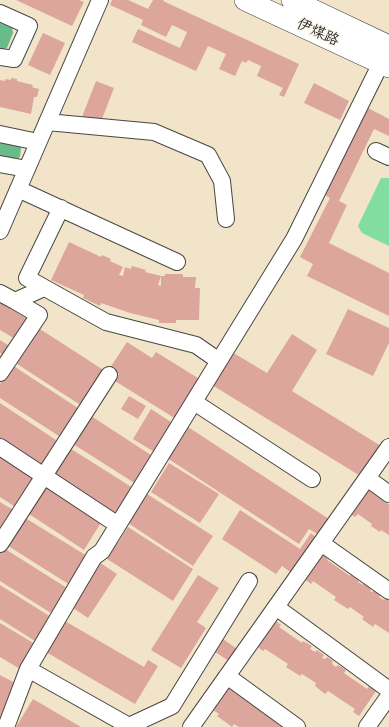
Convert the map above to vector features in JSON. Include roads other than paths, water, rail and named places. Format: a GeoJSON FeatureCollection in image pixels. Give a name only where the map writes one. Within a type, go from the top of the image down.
{"type":"FeatureCollection","features":[{"type":"Feature","properties":{"kind":"main road","name":"伊煤路"},"geometry":{"type":"LineString","coordinates":[[246,0],[386,59]]}},
{"type":"Feature","properties":{"kind":"main road","name":"伊煤路"},"geometry":{"type":"LineString","coordinates":[[292,0],[386,59]]}},
{"type":"Feature","properties":{"kind":"lane"},"geometry":{"type":"LineString","coordinates":[[0,231],[100,0]]}},
{"type":"Feature","properties":{"kind":"lane"},"geometry":{"type":"LineString","coordinates":[[0,13],[29,26],[14,59],[0,56]]}},
{"type":"Feature","properties":{"kind":"lane"},"geometry":{"type":"LineString","coordinates":[[6,727],[28,669],[94,557],[102,551],[294,239],[386,59]]}},
{"type":"Feature","properties":{"kind":"lane"},"geometry":{"type":"LineString","coordinates":[[47,122],[154,132],[208,155],[222,181],[226,219]]}},
{"type":"Feature","properties":{"kind":"lane"},"geometry":{"type":"LineString","coordinates":[[0,134],[38,142]]}},
{"type":"Feature","properties":{"kind":"lane"},"geometry":{"type":"LineString","coordinates":[[0,164],[27,169]]}},
{"type":"Feature","properties":{"kind":"lane"},"geometry":{"type":"LineString","coordinates":[[18,189],[177,262]]}},
{"type":"Feature","properties":{"kind":"lane"},"geometry":{"type":"LineString","coordinates":[[61,208],[27,278],[106,322],[196,345],[219,361]]}},
{"type":"Feature","properties":{"kind":"lane"},"geometry":{"type":"LineString","coordinates":[[15,301],[44,288]]}},
{"type":"Feature","properties":{"kind":"lane"},"geometry":{"type":"LineString","coordinates":[[0,293],[39,315],[0,373]]}},
{"type":"Feature","properties":{"kind":"lane"},"geometry":{"type":"LineString","coordinates":[[0,544],[108,375]]}},
{"type":"Feature","properties":{"kind":"lane"},"geometry":{"type":"LineString","coordinates":[[194,402],[312,480]]}},
{"type":"Feature","properties":{"kind":"lane"},"geometry":{"type":"LineString","coordinates":[[0,447],[118,525]]}},
{"type":"Feature","properties":{"kind":"lane"},"geometry":{"type":"LineString","coordinates":[[191,727],[389,447]]}},
{"type":"Feature","properties":{"kind":"lane"},"geometry":{"type":"LineString","coordinates":[[367,478],[389,494]]}},
{"type":"Feature","properties":{"kind":"lane"},"geometry":{"type":"LineString","coordinates":[[321,543],[389,591]]}},
{"type":"Feature","properties":{"kind":"lane"},"geometry":{"type":"LineString","coordinates":[[28,669],[129,726],[172,706],[248,581]]}},
{"type":"Feature","properties":{"kind":"lane"},"geometry":{"type":"LineString","coordinates":[[276,607],[389,690]]}},
{"type":"Feature","properties":{"kind":"lane"},"geometry":{"type":"LineString","coordinates":[[227,676],[297,727]]}},
{"type":"Feature","properties":{"kind":"lane"},"geometry":{"type":"LineString","coordinates":[[367,727],[389,696]]}}]}
